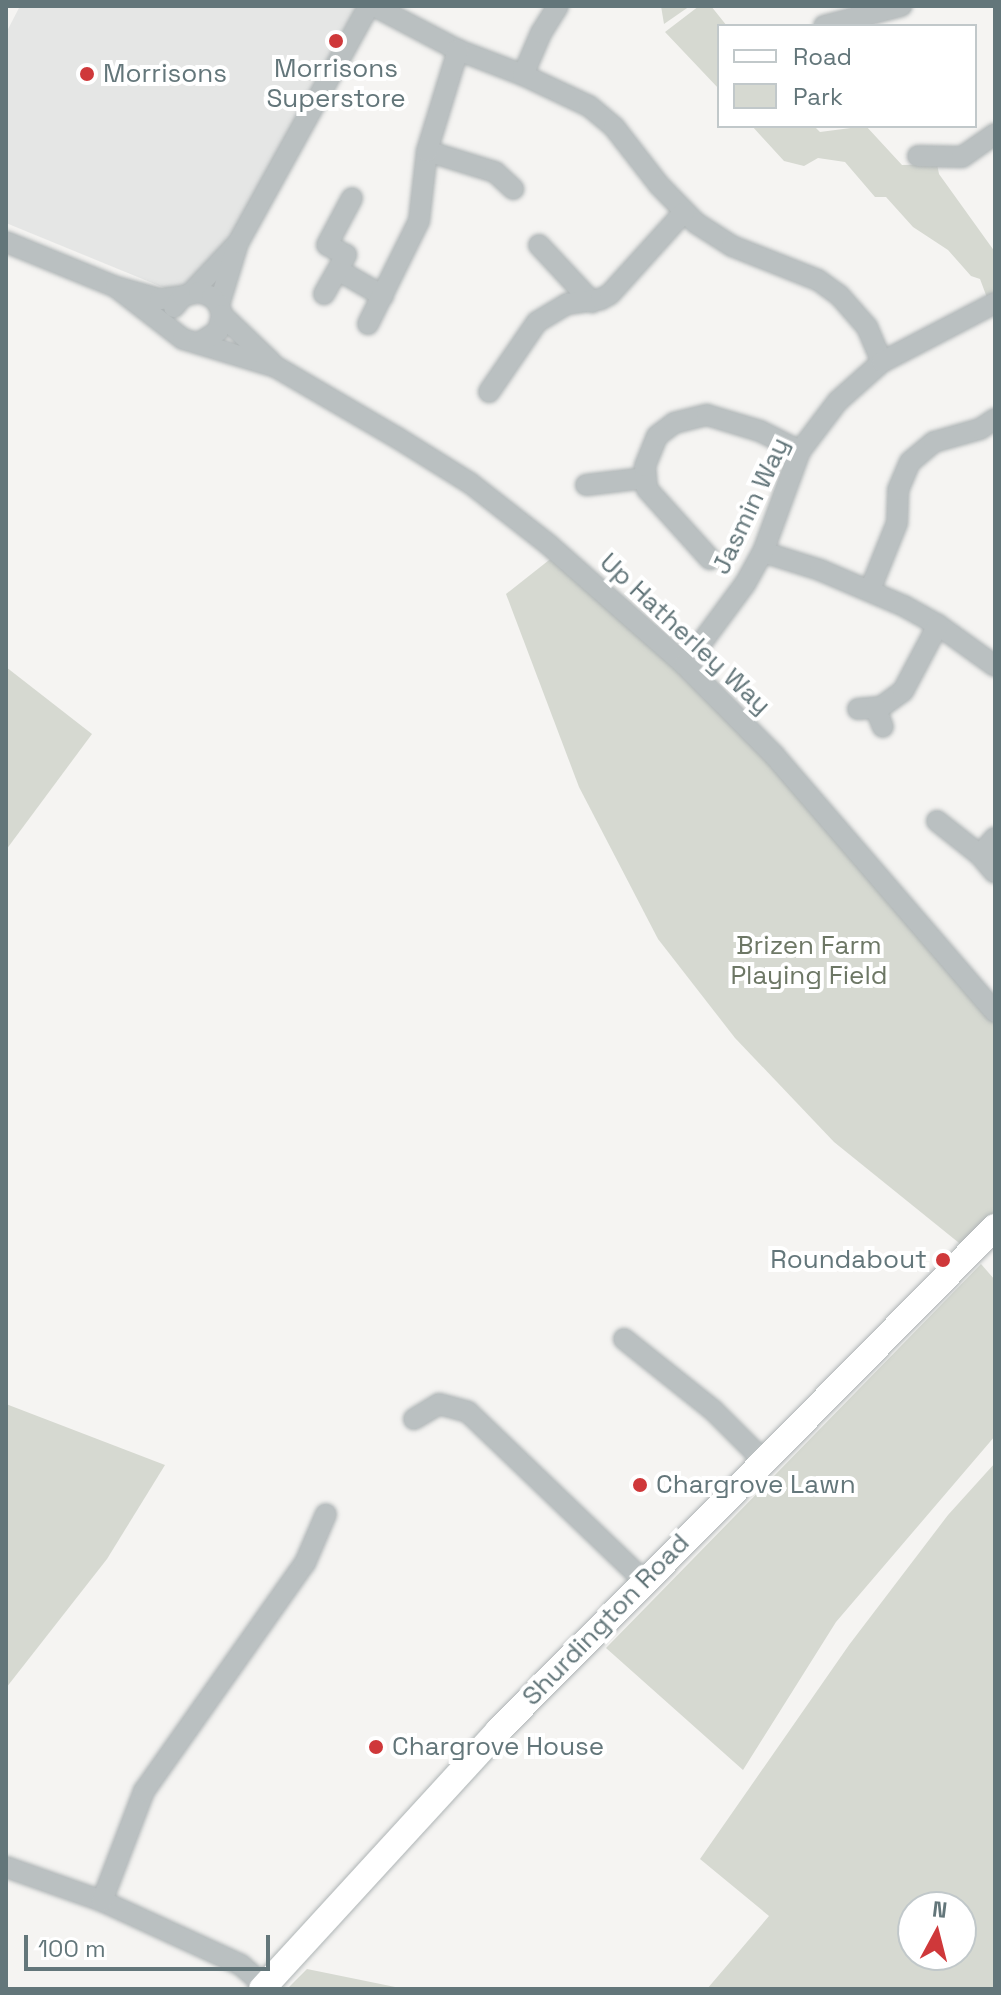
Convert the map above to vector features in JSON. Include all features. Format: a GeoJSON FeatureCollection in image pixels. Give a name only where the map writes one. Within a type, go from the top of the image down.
{"type":"FeatureCollection","features":[{"type":"Feature","properties":{"kind":"main road","name":"Shurdington Road"},"geometry":{"type":"LineString","coordinates":[[264,1988],[498,1731],[995,1227]]}},
{"type":"Feature","properties":{"kind":"street"},"geometry":{"type":"LineString","coordinates":[[116,287],[183,339],[199,343],[216,335],[238,243],[372,6],[458,50],[523,75],[589,106],[606,119],[684,212],[732,246],[806,275],[839,295],[867,327],[882,362]]}},
{"type":"Feature","properties":{"kind":"street"},"geometry":{"type":"LineString","coordinates":[[523,75],[541,33],[558,6]]}},
{"type":"Feature","properties":{"kind":"street"},"geometry":{"type":"LineString","coordinates":[[832,24],[901,6]]}},
{"type":"Feature","properties":{"kind":"street"},"geometry":{"type":"LineString","coordinates":[[368,324],[419,221],[427,151],[458,50]]}},
{"type":"Feature","properties":{"kind":"street"},"geometry":{"type":"LineString","coordinates":[[918,156],[962,157],[995,134]]}},
{"type":"Feature","properties":{"kind":"street"},"geometry":{"type":"LineString","coordinates":[[427,151],[499,164],[513,189]]}},
{"type":"Feature","properties":{"kind":"street"},"geometry":{"type":"LineString","coordinates":[[324,294],[346,255],[327,245],[352,198]]}},
{"type":"Feature","properties":{"kind":"street"},"geometry":{"type":"LineString","coordinates":[[489,392],[510,374],[530,331],[546,315],[567,304],[592,302],[615,289],[684,212]]}},
{"type":"Feature","properties":{"kind":"street"},"geometry":{"type":"LineString","coordinates":[[6,242],[116,287],[160,299],[203,293],[221,310]]}},
{"type":"Feature","properties":{"kind":"street"},"geometry":{"type":"LineString","coordinates":[[177,333],[172,311],[238,243]]}},
{"type":"Feature","properties":{"kind":"street"},"geometry":{"type":"LineString","coordinates":[[539,245],[592,302]]}},
{"type":"Feature","properties":{"kind":"street"},"geometry":{"type":"LineString","coordinates":[[338,270],[383,296]]}},
{"type":"Feature","properties":{"kind":"street","name":"Jasmin Way"},"geometry":{"type":"LineString","coordinates":[[685,665],[731,608],[763,552],[800,451],[838,401],[882,362],[995,303]]}},
{"type":"Feature","properties":{"kind":"street","name":"Up Hatherley Way"},"geometry":{"type":"LineString","coordinates":[[221,310],[276,367]]}},
{"type":"Feature","properties":{"kind":"street","name":"Up Hatherley Way"},"geometry":{"type":"LineString","coordinates":[[199,343],[276,367],[470,483],[617,602],[774,755],[995,1012]]}},
{"type":"Feature","properties":{"kind":"street"},"geometry":{"type":"LineString","coordinates":[[710,559],[647,489],[647,455],[657,436],[674,423],[707,415],[749,427],[800,451]]}},
{"type":"Feature","properties":{"kind":"street"},"geometry":{"type":"LineString","coordinates":[[870,590],[897,523],[898,490],[910,462],[934,442],[980,429],[995,419]]}},
{"type":"Feature","properties":{"kind":"street"},"geometry":{"type":"LineString","coordinates":[[586,485],[645,478]]}},
{"type":"Feature","properties":{"kind":"street"},"geometry":{"type":"LineString","coordinates":[[763,552],[870,590],[938,625],[995,666]]}},
{"type":"Feature","properties":{"kind":"street"},"geometry":{"type":"LineString","coordinates":[[872,715],[903,691],[938,625]]}},
{"type":"Feature","properties":{"kind":"street"},"geometry":{"type":"LineString","coordinates":[[937,821],[980,855],[995,873]]}},
{"type":"Feature","properties":{"kind":"street"},"geometry":{"type":"LineString","coordinates":[[980,855],[995,838]]}},
{"type":"Feature","properties":{"kind":"street"},"geometry":{"type":"LineString","coordinates":[[624,1339],[713,1410],[763,1460]]}},
{"type":"Feature","properties":{"kind":"street"},"geometry":{"type":"LineString","coordinates":[[414,1419],[439,1404],[454,1405],[468,1412],[644,1581]]}},
{"type":"Feature","properties":{"kind":"street"},"geometry":{"type":"LineString","coordinates":[[102,1901],[144,1791],[305,1563],[326,1514]]}},
{"type":"Feature","properties":{"kind":"street"},"geometry":{"type":"LineString","coordinates":[[6,1867],[102,1901],[241,1965],[264,1988]]}},
{"type":"Feature","properties":{"kind":"shaded area"},"geometry":{"type":"Polygon","coordinates":[[[20,6],[357,6],[201,303],[6,223],[6,33],[20,6]]]}},
{"type":"Feature","properties":{"kind":"green space"},"geometry":{"type":"Polygon","coordinates":[[[661,6],[690,6],[664,24],[661,6]]]}},
{"type":"Feature","properties":{"kind":"green space"},"geometry":{"type":"Polygon","coordinates":[[[699,6],[711,6],[725,24],[717,24],[717,87],[665,32],[699,6]]]}},
{"type":"Feature","properties":{"kind":"green space"},"geometry":{"type":"Polygon","coordinates":[[[754,128],[816,128],[820,132],[868,128],[902,165],[937,164],[939,174],[995,252],[995,319],[980,279],[971,276],[948,250],[913,227],[886,197],[875,197],[845,162],[818,158],[804,166],[784,161],[754,128]]]}},
{"type":"Feature","properties":{"kind":"green space","name":"Brizen Farm Playing Field"},"geometry":{"type":"Polygon","coordinates":[[[558,553],[685,665],[995,1012],[995,1227],[969,1251],[834,1142],[735,1038],[658,939],[579,787],[506,594],[558,553]]]}},
{"type":"Feature","properties":{"kind":"green space"},"geometry":{"type":"Polygon","coordinates":[[[6,667],[92,734],[6,850],[6,667]]]}},
{"type":"Feature","properties":{"kind":"green space"},"geometry":{"type":"Polygon","coordinates":[[[981,1264],[995,1280],[995,1436],[836,1622],[743,1770],[606,1648],[981,1264]]]}},
{"type":"Feature","properties":{"kind":"green space"},"geometry":{"type":"Polygon","coordinates":[[[6,1404],[165,1465],[107,1559],[6,1688],[6,1404]]]}},
{"type":"Feature","properties":{"kind":"green space"},"geometry":{"type":"Polygon","coordinates":[[[995,1463],[995,1989],[707,1989],[769,1916],[700,1859],[849,1645],[948,1515],[995,1463]]]}},
{"type":"Feature","properties":{"kind":"green space"},"geometry":{"type":"Polygon","coordinates":[[[307,1969],[405,1989],[287,1989],[307,1969]]]}},
{"type":"Feature","properties":{"kind":"place","name":"Morrisons Superstore"},"geometry":{"type":"Point","coordinates":[336,41]}},
{"type":"Feature","properties":{"kind":"place","name":"Morrisons"},"geometry":{"type":"Point","coordinates":[87,74]}},
{"type":"Feature","properties":{"kind":"place","name":"Roundabout"},"geometry":{"type":"Point","coordinates":[943,1260]}},
{"type":"Feature","properties":{"kind":"place","name":"Chargrove Lawn"},"geometry":{"type":"Point","coordinates":[640,1485]}},
{"type":"Feature","properties":{"kind":"place","name":"Chargrove House"},"geometry":{"type":"Point","coordinates":[376,1747]}}]}
